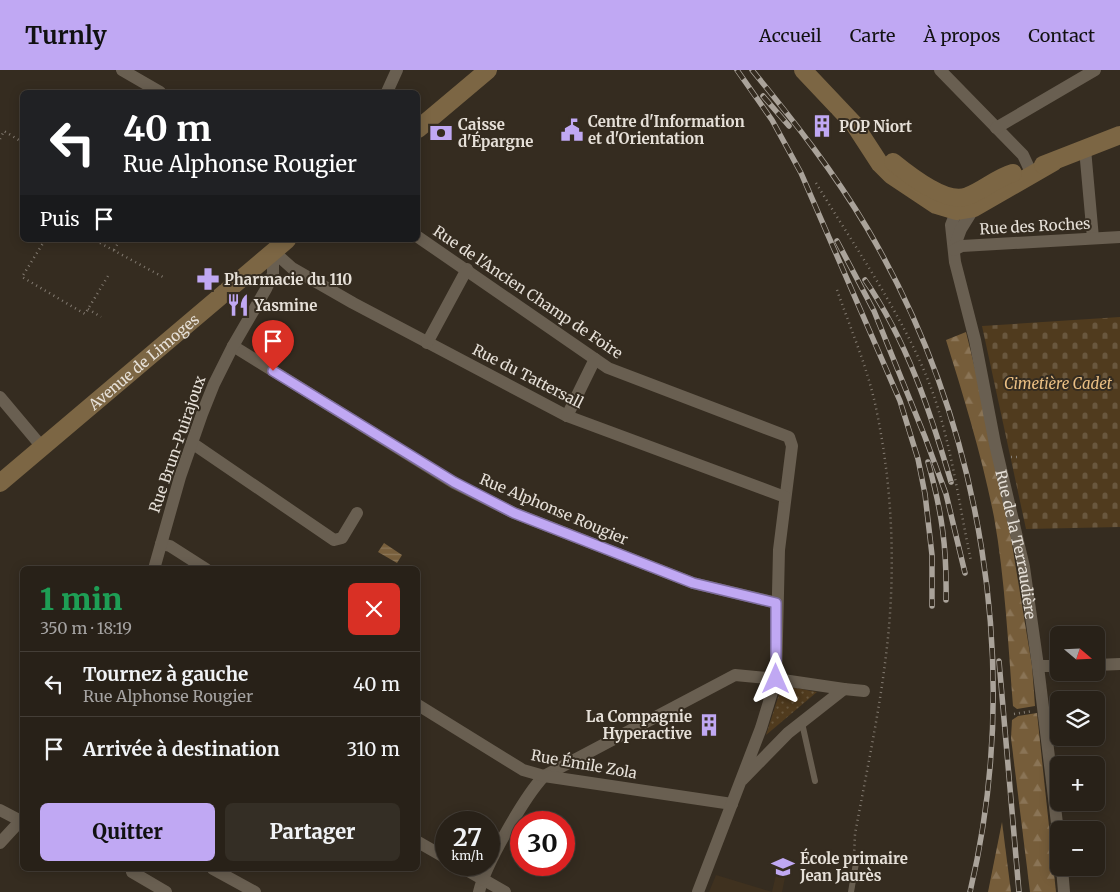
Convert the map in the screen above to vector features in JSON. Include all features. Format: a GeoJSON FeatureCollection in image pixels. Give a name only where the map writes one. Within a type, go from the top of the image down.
{"type":"FeatureCollection","features":[{"type":"Feature","properties":{"kind":"main road"},"geometry":{"type":"LineString","coordinates":[[420,127],[488,70]]}},
{"type":"Feature","properties":{"kind":"main road"},"geometry":{"type":"LineString","coordinates":[[803,70],[863,135],[880,164],[920,197],[936,205],[965,205],[1054,162],[1120,135]]}},
{"type":"Feature","properties":{"kind":"main road"},"geometry":{"type":"LineString","coordinates":[[965,205],[1000,178],[1054,162]]}},
{"type":"Feature","properties":{"kind":"main road","name":"Avenue de Limoges"},"geometry":{"type":"LineString","coordinates":[[0,483],[284,242]]}},
{"type":"Feature","properties":{"kind":"street"},"geometry":{"type":"LineString","coordinates":[[122,70],[157,90]]}},
{"type":"Feature","properties":{"kind":"street"},"geometry":{"type":"LineString","coordinates":[[388,90],[397,70]]}},
{"type":"Feature","properties":{"kind":"street"},"geometry":{"type":"LineString","coordinates":[[940,70],[1023,155],[1029,168]]}},
{"type":"Feature","properties":{"kind":"street"},"geometry":{"type":"LineString","coordinates":[[996,128],[1095,70]]}},
{"type":"Feature","properties":{"kind":"street"},"geometry":{"type":"LineString","coordinates":[[1085,149],[1093,238]]}},
{"type":"Feature","properties":{"kind":"street"},"geometry":{"type":"LineString","coordinates":[[954,250],[961,229],[965,205]]}},
{"type":"Feature","properties":{"kind":"street","name":"Rue de la Terraudière"},"geometry":{"type":"LineString","coordinates":[[965,205],[951,225],[954,250],[1024,567],[1057,821]]}},
{"type":"Feature","properties":{"kind":"street","name":"Rue des Roches"},"geometry":{"type":"LineString","coordinates":[[954,250],[962,246],[1120,236]]}},
{"type":"Feature","properties":{"kind":"street","name":"Rue de l'Ancien Champ de Foire"},"geometry":{"type":"LineString","coordinates":[[420,238],[467,269],[595,360],[623,375],[789,436],[792,446],[785,497],[776,603],[776,679],[742,780],[698,892]]}},
{"type":"Feature","properties":{"kind":"street","name":"Rue du Tattersall"},"geometry":{"type":"LineString","coordinates":[[273,251],[292,268],[427,343],[567,416],[785,497]]}},
{"type":"Feature","properties":{"kind":"street","name":"Rue Brun-Puirajoux"},"geometry":{"type":"LineString","coordinates":[[155,566],[192,443],[214,384],[273,274],[273,251]]}},
{"type":"Feature","properties":{"kind":"street"},"geometry":{"type":"LineString","coordinates":[[427,343],[467,269]]}},
{"type":"Feature","properties":{"kind":"street","name":"Rue Alphonse Rougier"},"geometry":{"type":"LineString","coordinates":[[233,346],[454,482],[514,513],[693,583],[776,603]]}},
{"type":"Feature","properties":{"kind":"street"},"geometry":{"type":"LineString","coordinates":[[567,416],[595,360]]}},
{"type":"Feature","properties":{"kind":"street"},"geometry":{"type":"LineString","coordinates":[[0,397],[42,447]]}},
{"type":"Feature","properties":{"kind":"street"},"geometry":{"type":"LineString","coordinates":[[192,443],[334,540],[342,538],[357,513]]}},
{"type":"Feature","properties":{"kind":"street"},"geometry":{"type":"LineString","coordinates":[[161,544],[170,546],[201,566]]}},
{"type":"Feature","properties":{"kind":"street"},"geometry":{"type":"LineString","coordinates":[[1105,665],[1120,664]]}},
{"type":"Feature","properties":{"kind":"street"},"geometry":{"type":"LineString","coordinates":[[1038,666],[1050,666]]}},
{"type":"Feature","properties":{"kind":"street"},"geometry":{"type":"LineString","coordinates":[[480,892],[483,879],[531,790],[544,776],[736,675],[864,691]]}},
{"type":"Feature","properties":{"kind":"street"},"geometry":{"type":"LineString","coordinates":[[742,780],[802,721],[844,689]]}},
{"type":"Feature","properties":{"kind":"street","name":"Rue Émile Zola"},"geometry":{"type":"LineString","coordinates":[[420,707],[523,770],[544,776],[732,804]]}},
{"type":"Feature","properties":{"kind":"street"},"geometry":{"type":"LineString","coordinates":[[0,810],[20,819]]}},
{"type":"Feature","properties":{"kind":"street"},"geometry":{"type":"LineString","coordinates":[[0,843],[20,822]]}},
{"type":"Feature","properties":{"kind":"street"},"geometry":{"type":"LineString","coordinates":[[420,843],[435,852]]}},
{"type":"Feature","properties":{"kind":"street"},"geometry":{"type":"LineString","coordinates":[[216,871],[253,892]]}},
{"type":"Feature","properties":{"kind":"street"},"geometry":{"type":"LineString","coordinates":[[132,872],[166,892]]}},
{"type":"Feature","properties":{"kind":"street"},"geometry":{"type":"LineString","coordinates":[[478,876],[506,892]]}},
{"type":"Feature","properties":{"kind":"street"},"geometry":{"type":"LineString","coordinates":[[1063,876],[1064,892]]}},
{"type":"Feature","properties":{"kind":"lane"},"geometry":{"type":"LineString","coordinates":[[802,721],[814,781]]}},
{"type":"Feature","properties":{"kind":"lane"},"geometry":{"type":"LineString","coordinates":[[851,892],[856,863]]}},
{"type":"Feature","properties":{"kind":"path"},"geometry":{"type":"LineString","coordinates":[[0,138],[4,131],[20,141]]}},
{"type":"Feature","properties":{"kind":"path"},"geometry":{"type":"LineString","coordinates":[[816,183],[895,313],[928,381],[955,475],[960,514],[971,561]]}},
{"type":"Feature","properties":{"kind":"path"},"geometry":{"type":"LineString","coordinates":[[44,242],[22,277],[85,314],[108,276]]}},
{"type":"Feature","properties":{"kind":"path"},"geometry":{"type":"LineString","coordinates":[[114,250],[119,242]]}},
{"type":"Feature","properties":{"kind":"path"},"geometry":{"type":"LineString","coordinates":[[100,243],[163,277]]}},
{"type":"Feature","properties":{"kind":"path"},"geometry":{"type":"LineString","coordinates":[[837,290],[877,411],[884,454],[891,542],[891,598],[886,653],[855,834],[853,849],[856,863]]}},
{"type":"Feature","properties":{"kind":"path"},"geometry":{"type":"LineString","coordinates":[[88,309],[101,317]]}},
{"type":"Feature","properties":{"kind":"path"},"geometry":{"type":"LineString","coordinates":[[1014,714],[1042,710]]}},
{"type":"Feature","properties":{"kind":"shaded area"},"geometry":{"type":"Polygon","coordinates":[[[384,543],[402,555],[397,563],[378,552],[384,543]]]}},
{"type":"Feature","properties":{"kind":"shaded area"},"geometry":{"type":"Polygon","coordinates":[[[780,857],[789,859],[782,892],[772,892],[780,857]]]}},
{"type":"Feature","properties":{"kind":"shaded area","name":"École primaire Jean Jaurès"},"geometry":{"type":"Polygon","coordinates":[[[716,875],[772,892],[709,892],[716,875]]]}},
{"type":"Feature","properties":{"kind":"green space","name":"Cimetière Cadet"},"geometry":{"type":"Polygon","coordinates":[[[1120,317],[1120,527],[1026,529],[982,326],[1120,317]]]}},
{"type":"Feature","properties":{"kind":"green space"},"geometry":{"type":"Polygon","coordinates":[[[966,332],[982,397],[1010,532],[1032,666],[1035,706],[1017,709],[1013,706],[1004,587],[994,517],[978,449],[946,340],[966,332]]]}},
{"type":"Feature","properties":{"kind":"green space"},"geometry":{"type":"Polygon","coordinates":[[[784,686],[817,692],[766,735],[781,688],[784,686]]]}},
{"type":"Feature","properties":{"kind":"green space"},"geometry":{"type":"Polygon","coordinates":[[[1037,713],[1050,835],[1050,876],[1054,876],[1056,892],[1030,892],[1011,738],[1012,720],[1018,716],[1037,713]]]}},
{"type":"Feature","properties":{"kind":"green space"},"geometry":{"type":"Polygon","coordinates":[[[1002,822],[1011,892],[988,892],[1002,822]]]}},
{"type":"Feature","properties":{"kind":"railway"},"geometry":{"type":"LineString","coordinates":[[737,70],[772,120],[801,173],[900,401],[918,459],[925,494],[932,555],[932,606]]}},
{"type":"Feature","properties":{"kind":"railway"},"geometry":{"type":"LineString","coordinates":[[752,70],[812,147],[841,187],[867,228],[907,304],[939,384],[965,466],[982,550],[991,636],[993,722],[986,808],[970,892]]}},
{"type":"Feature","properties":{"kind":"railway"},"geometry":{"type":"LineString","coordinates":[[763,96],[789,126]]}},
{"type":"Feature","properties":{"kind":"railway"},"geometry":{"type":"LineString","coordinates":[[837,241],[874,311],[925,437],[946,494],[965,573]]}},
{"type":"Feature","properties":{"kind":"railway"},"geometry":{"type":"LineString","coordinates":[[865,280],[893,327],[916,377],[935,429],[951,482]]}},
{"type":"Feature","properties":{"kind":"railway"},"geometry":{"type":"LineString","coordinates":[[928,462],[943,530],[946,564],[946,600]]}},
{"type":"Feature","properties":{"kind":"railway"},"geometry":{"type":"LineString","coordinates":[[999,661],[1019,892]]}},
{"type":"Feature","properties":{"kind":"place","name":"POP Niort"},"geometry":{"type":"Point","coordinates":[822,126]}},
{"type":"Feature","properties":{"kind":"place","name":"Centre d'Information et d'Orientation"},"geometry":{"type":"Point","coordinates":[572,130]}},
{"type":"Feature","properties":{"kind":"place","name":"Caisse d'Épargne"},"geometry":{"type":"Point","coordinates":[441,133]}},
{"type":"Feature","properties":{"kind":"place","name":"Pharmacie du 110"},"geometry":{"type":"Point","coordinates":[208,279]}},
{"type":"Feature","properties":{"kind":"place","name":"Yasmine"},"geometry":{"type":"Point","coordinates":[238,305]}},
{"type":"Feature","properties":{"kind":"place","name":"La Compagnie Hyperactive"},"geometry":{"type":"Point","coordinates":[709,725]}},
{"type":"Feature","properties":{"kind":"place","name":"École primaire Jean Jaurès"},"geometry":{"type":"Point","coordinates":[783,867]}},
{"type":"Feature","properties":{"kind":"route"},"geometry":{"type":"LineString","coordinates":[[273,371],[454,482],[514,513],[596,547],[693,583],[776,603],[776,679]]}}]}
